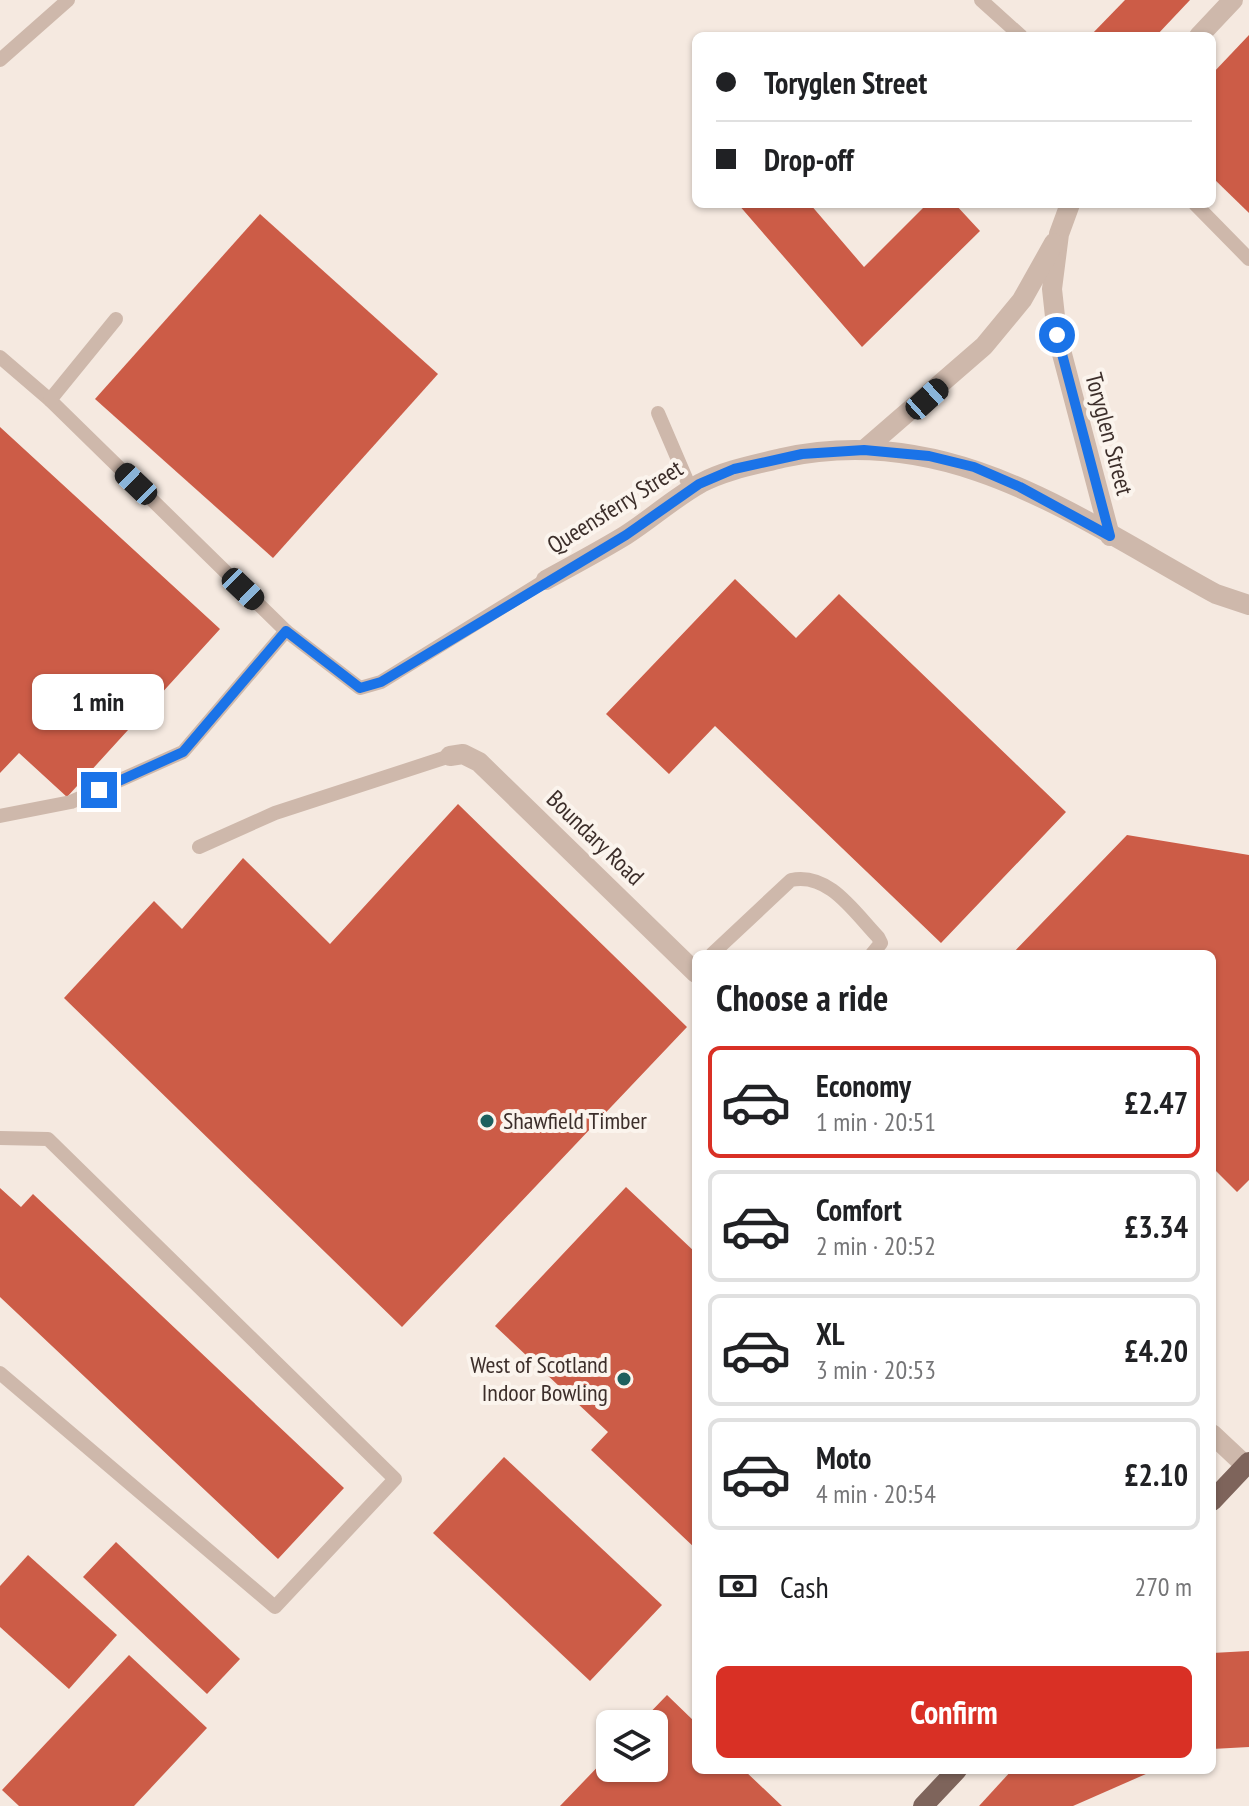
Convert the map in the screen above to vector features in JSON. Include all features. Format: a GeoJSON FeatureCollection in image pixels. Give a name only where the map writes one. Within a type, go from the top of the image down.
{"type":"FeatureCollection","features":[{"type":"Feature","properties":{"kind":"main road"},"geometry":{"type":"LineString","coordinates":[[1216,1497],[1247,1464]]}},
{"type":"Feature","properties":{"kind":"main road"},"geometry":{"type":"LineString","coordinates":[[923,1806],[953,1774]]}},
{"type":"Feature","properties":{"kind":"street"},"geometry":{"type":"LineString","coordinates":[[1203,32],[1233,0]]}},
{"type":"Feature","properties":{"kind":"street","name":"Toryglen Street"},"geometry":{"type":"LineString","coordinates":[[1069,208],[1059,234],[1052,289],[1057,335],[1110,536]]}},
{"type":"Feature","properties":{"kind":"street"},"geometry":{"type":"LineString","coordinates":[[864,450],[984,346],[1022,300],[1059,234]]}},
{"type":"Feature","properties":{"kind":"street","name":"Queensferry Street"},"geometry":{"type":"LineString","coordinates":[[546,580],[626,535],[691,490],[734,469],[802,454],[864,450],[929,456],[974,467],[1020,487],[1216,594],[1249,605]]}},
{"type":"Feature","properties":{"kind":"street","name":"Boundary Road"},"geometry":{"type":"LineString","coordinates":[[450,756],[463,754],[479,762],[692,968]]}},
{"type":"Feature","properties":{"kind":"street"},"geometry":{"type":"LineString","coordinates":[[1216,1437],[1247,1464]]}},
{"type":"Feature","properties":{"kind":"lane"},"geometry":{"type":"LineString","coordinates":[[0,60],[68,0]]}},
{"type":"Feature","properties":{"kind":"lane"},"geometry":{"type":"LineString","coordinates":[[981,0],[1017,32]]}},
{"type":"Feature","properties":{"kind":"lane"},"geometry":{"type":"LineString","coordinates":[[1199,208],[1249,259]]}},
{"type":"Feature","properties":{"kind":"lane"},"geometry":{"type":"LineString","coordinates":[[50,400],[116,319]]}},
{"type":"Feature","properties":{"kind":"lane"},"geometry":{"type":"LineString","coordinates":[[0,357],[50,400],[286,631],[360,688],[381,682],[546,580]]}},
{"type":"Feature","properties":{"kind":"lane"},"geometry":{"type":"LineString","coordinates":[[658,413],[691,490]]}},
{"type":"Feature","properties":{"kind":"lane"},"geometry":{"type":"LineString","coordinates":[[0,816],[71,802],[183,752],[286,631]]}},
{"type":"Feature","properties":{"kind":"lane"},"geometry":{"type":"LineString","coordinates":[[199,847],[275,813],[450,756]]}},
{"type":"Feature","properties":{"kind":"lane"},"geometry":{"type":"LineString","coordinates":[[716,950],[791,880],[807,877],[829,888],[878,937],[881,943],[875,950]]}},
{"type":"Feature","properties":{"kind":"lane"},"geometry":{"type":"LineString","coordinates":[[0,1138],[48,1139],[395,1479],[275,1607],[0,1373]]}},
{"type":"Feature","properties":{"kind":"building"},"geometry":{"type":"Polygon","coordinates":[[[1125,0],[1190,0],[1160,32],[1094,32],[1125,0]]]}},
{"type":"Feature","properties":{"kind":"building"},"geometry":{"type":"Polygon","coordinates":[[[1249,35],[1249,213],[1216,181],[1216,70],[1249,35]]]}},
{"type":"Feature","properties":{"kind":"building"},"geometry":{"type":"Polygon","coordinates":[[[741,208],[813,208],[864,267],[923,208],[959,208],[980,231],[862,347],[741,208]]]}},
{"type":"Feature","properties":{"kind":"building"},"geometry":{"type":"Polygon","coordinates":[[[260,214],[438,374],[273,558],[95,399],[260,214]]]}},
{"type":"Feature","properties":{"kind":"building"},"geometry":{"type":"Polygon","coordinates":[[[0,427],[220,629],[67,797],[19,753],[0,773],[0,427]]]}},
{"type":"Feature","properties":{"kind":"building"},"geometry":{"type":"Polygon","coordinates":[[[735,579],[796,638],[839,594],[1066,812],[941,943],[715,726],[669,774],[606,714],[735,579]]]}},
{"type":"Feature","properties":{"kind":"building"},"geometry":{"type":"Polygon","coordinates":[[[458,804],[687,1027],[402,1327],[64,998],[154,901],[182,929],[243,858],[330,944],[458,804]]]}},
{"type":"Feature","properties":{"kind":"building"},"geometry":{"type":"Polygon","coordinates":[[[1127,835],[1249,855],[1249,1180],[1237,1192],[1216,1171],[1216,950],[1016,950],[1127,835]]]}},
{"type":"Feature","properties":{"kind":"building","name":"West of Scotland Indoor Bowling"},"geometry":{"type":"Polygon","coordinates":[[[626,1187],[692,1249],[692,1545],[591,1450],[608,1432],[495,1326],[626,1187]]]}},
{"type":"Feature","properties":{"kind":"building"},"geometry":{"type":"Polygon","coordinates":[[[0,1188],[21,1207],[33,1194],[344,1488],[278,1559],[0,1297],[0,1188]]]}},
{"type":"Feature","properties":{"kind":"building"},"geometry":{"type":"Polygon","coordinates":[[[504,1457],[662,1605],[590,1681],[433,1533],[504,1457]]]}},
{"type":"Feature","properties":{"kind":"building"},"geometry":{"type":"Polygon","coordinates":[[[116,1542],[240,1659],[207,1694],[83,1577],[116,1542]]]}},
{"type":"Feature","properties":{"kind":"building"},"geometry":{"type":"Polygon","coordinates":[[[28,1555],[117,1635],[69,1689],[0,1627],[0,1586],[28,1555]]]}},
{"type":"Feature","properties":{"kind":"building"},"geometry":{"type":"Polygon","coordinates":[[[1249,1651],[1249,1747],[1216,1749],[1216,1653],[1249,1651]]]}},
{"type":"Feature","properties":{"kind":"building"},"geometry":{"type":"Polygon","coordinates":[[[129,1655],[207,1728],[134,1806],[19,1806],[2,1790],[129,1655]]]}},
{"type":"Feature","properties":{"kind":"building"},"geometry":{"type":"Polygon","coordinates":[[[667,1695],[692,1719],[692,1774],[748,1774],[782,1806],[560,1806],[596,1769],[596,1782],[668,1782],[668,1710],[653,1710],[667,1695]]]}},
{"type":"Feature","properties":{"kind":"building"},"geometry":{"type":"Polygon","coordinates":[[[1008,1774],[1146,1774],[1073,1806],[979,1806],[1008,1774]]]}},
{"type":"Feature","properties":{"kind":"place","name":"Shawfield Timber"},"geometry":{"type":"Point","coordinates":[487,1121]}},
{"type":"Feature","properties":{"kind":"place","name":"West of Scotland Indoor Bowling"},"geometry":{"type":"Point","coordinates":[624,1379]}},
{"type":"Feature","properties":{"kind":"route"},"geometry":{"type":"LineString","coordinates":[[99,790],[183,752],[286,631],[360,688],[381,682],[546,580],[626,535],[699,484],[734,469],[802,454],[864,450],[929,456],[974,467],[1020,487],[1110,536],[1057,335]]}}]}
